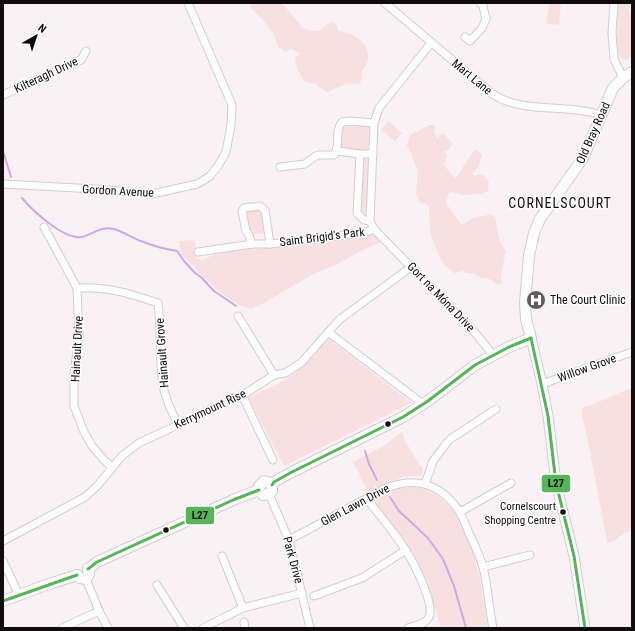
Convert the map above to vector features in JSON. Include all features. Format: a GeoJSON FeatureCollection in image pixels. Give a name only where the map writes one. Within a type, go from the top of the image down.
{"type":"FeatureCollection","features":[{"type":"Feature","properties":{"kind":"main road"},"geometry":{"type":"LineString","coordinates":[[627,79],[632,66]]}},
{"type":"Feature","properties":{"kind":"main road","name":"Old Bray Road"},"geometry":{"type":"LineString","coordinates":[[531,338],[526,319],[525,303],[534,233],[540,219],[583,158],[613,88],[627,79],[632,72]]}},
{"type":"Feature","properties":{"kind":"main road"},"geometry":{"type":"LineString","coordinates":[[3,601],[83,574],[97,562],[233,500],[259,490],[263,495],[270,490],[274,482],[403,417],[475,365],[531,338]]}},
{"type":"Feature","properties":{"kind":"street","name":"Gordon Avenue"},"geometry":{"type":"LineString","coordinates":[[3,184],[152,194],[197,184],[209,178],[226,152],[231,124],[232,105],[188,3]]}},
{"type":"Feature","properties":{"kind":"street","name":"Mart Lane"},"geometry":{"type":"LineString","coordinates":[[385,3],[491,93],[501,99],[520,105],[584,110],[601,114]]}},
{"type":"Feature","properties":{"kind":"street"},"geometry":{"type":"LineString","coordinates":[[465,37],[470,41],[482,28],[486,19],[480,3]]}},
{"type":"Feature","properties":{"kind":"street"},"geometry":{"type":"LineString","coordinates":[[614,3],[612,33],[614,59],[627,79]]}},
{"type":"Feature","properties":{"kind":"street","name":"Saint Brigid's Park"},"geometry":{"type":"LineString","coordinates":[[387,242],[374,229],[370,221],[374,123],[379,108],[431,43]]}},
{"type":"Feature","properties":{"kind":"street","name":"Kilteragh Drive"},"geometry":{"type":"LineString","coordinates":[[3,95],[81,60],[86,51]]}},
{"type":"Feature","properties":{"kind":"street"},"geometry":{"type":"LineString","coordinates":[[280,166],[305,164],[318,155],[334,156],[336,152],[338,127],[342,122],[350,121],[374,123]]}},
{"type":"Feature","properties":{"kind":"street"},"geometry":{"type":"LineString","coordinates":[[336,152],[373,154]]}},
{"type":"Feature","properties":{"kind":"street","name":"Saint Brigid's Park"},"geometry":{"type":"LineString","coordinates":[[360,154],[357,213],[364,220],[370,221]]}},
{"type":"Feature","properties":{"kind":"street","name":"Saint Brigid's Park"},"geometry":{"type":"LineString","coordinates":[[252,244],[246,231],[242,211],[244,208],[260,206],[265,210],[270,244]]}},
{"type":"Feature","properties":{"kind":"street","name":"Hainault Drive"},"geometry":{"type":"LineString","coordinates":[[44,227],[77,288],[79,338],[74,373],[74,406],[84,432],[92,446],[112,467]]}},
{"type":"Feature","properties":{"kind":"street","name":"Saint Brigid's Park"},"geometry":{"type":"LineString","coordinates":[[198,252],[252,244],[270,244],[363,234],[374,229]]}},
{"type":"Feature","properties":{"kind":"street","name":"Gort na Móna Drive"},"geometry":{"type":"LineString","coordinates":[[387,242],[477,335],[493,355]]}},
{"type":"Feature","properties":{"kind":"street","name":"Kerrymount Rise"},"geometry":{"type":"LineString","coordinates":[[3,541],[85,497],[98,485],[127,450],[138,442],[242,395],[274,375],[285,372],[301,363],[339,320],[411,267]]}},
{"type":"Feature","properties":{"kind":"street","name":"Hainault Grove"},"geometry":{"type":"LineString","coordinates":[[77,288],[95,287],[126,293],[158,303],[161,369],[164,390],[170,409],[178,424]]}},
{"type":"Feature","properties":{"kind":"street"},"geometry":{"type":"LineString","coordinates":[[238,316],[274,375]]}},
{"type":"Feature","properties":{"kind":"street"},"geometry":{"type":"LineString","coordinates":[[328,332],[423,404]]}},
{"type":"Feature","properties":{"kind":"street","name":"Old Bray Road"},"geometry":{"type":"LineString","coordinates":[[531,338],[548,416],[556,483],[574,556],[585,628]]}},
{"type":"Feature","properties":{"kind":"street","name":"Willow Grove"},"geometry":{"type":"LineString","coordinates":[[542,384],[632,352]]}},
{"type":"Feature","properties":{"kind":"street"},"geometry":{"type":"LineString","coordinates":[[242,395],[273,460]]}},
{"type":"Feature","properties":{"kind":"street"},"geometry":{"type":"LineString","coordinates":[[425,484],[433,461],[449,440],[496,409]]}},
{"type":"Feature","properties":{"kind":"street","name":"Glen Lawn Drive"},"geometry":{"type":"LineString","coordinates":[[289,540],[396,484],[412,482],[425,484],[445,495],[453,503],[460,512],[474,542],[483,567],[492,628]]}},
{"type":"Feature","properties":{"kind":"street"},"geometry":{"type":"LineString","coordinates":[[460,512],[511,483]]}},
{"type":"Feature","properties":{"kind":"street","name":"Park Drive"},"geometry":{"type":"LineString","coordinates":[[270,490],[289,540],[310,628]]}},
{"type":"Feature","properties":{"kind":"street"},"geometry":{"type":"LineString","coordinates":[[367,499],[406,550],[425,588],[431,612],[429,618],[426,622],[408,628]]}},
{"type":"Feature","properties":{"kind":"street"},"geometry":{"type":"LineString","coordinates":[[314,596],[362,578],[406,550]]}},
{"type":"Feature","properties":{"kind":"street"},"geometry":{"type":"LineString","coordinates":[[483,567],[530,555]]}},
{"type":"Feature","properties":{"kind":"street"},"geometry":{"type":"LineString","coordinates":[[222,556],[243,608]]}},
{"type":"Feature","properties":{"kind":"street"},"geometry":{"type":"LineString","coordinates":[[3,561],[19,595]]}},
{"type":"Feature","properties":{"kind":"street"},"geometry":{"type":"LineString","coordinates":[[83,574],[108,628]]}},
{"type":"Feature","properties":{"kind":"street"},"geometry":{"type":"LineString","coordinates":[[157,585],[184,628]]}},
{"type":"Feature","properties":{"kind":"street"},"geometry":{"type":"LineString","coordinates":[[203,628],[243,608],[302,593]]}},
{"type":"Feature","properties":{"kind":"street"},"geometry":{"type":"LineString","coordinates":[[62,628],[99,611]]}},
{"type":"Feature","properties":{"kind":"shaded area"},"geometry":{"type":"Polygon","coordinates":[[[252,3],[282,3],[303,28],[313,31],[320,30],[331,22],[337,25],[338,31],[354,36],[364,44],[367,48],[368,54],[368,60],[362,71],[360,83],[345,84],[328,92],[314,83],[309,83],[303,80],[295,61],[296,57],[300,54],[291,49],[286,52],[278,47],[274,35],[264,21],[249,6],[252,3]]]}},
{"type":"Feature","properties":{"kind":"shaded area"},"geometry":{"type":"Polygon","coordinates":[[[549,3],[561,3],[559,25],[546,24],[549,3]]]}},
{"type":"Feature","properties":{"kind":"shaded area"},"geometry":{"type":"Polygon","coordinates":[[[619,3],[630,3],[630,12],[632,16],[632,56],[626,60],[621,59],[617,46],[619,3]]]}},
{"type":"Feature","properties":{"kind":"shaded area"},"geometry":{"type":"Polygon","coordinates":[[[388,121],[402,133],[395,141],[381,130],[388,121]]]}},
{"type":"Feature","properties":{"kind":"shaded area"},"geometry":{"type":"Polygon","coordinates":[[[349,124],[369,127],[368,152],[347,150],[340,146],[339,139],[342,127],[349,124]]]}},
{"type":"Feature","properties":{"kind":"shaded area"},"geometry":{"type":"Polygon","coordinates":[[[430,125],[435,125],[434,132],[437,138],[443,133],[452,143],[449,150],[444,152],[447,155],[444,165],[455,179],[475,149],[482,155],[479,166],[472,174],[475,176],[482,174],[489,181],[488,191],[483,194],[461,195],[449,191],[446,203],[461,224],[475,217],[489,214],[495,217],[500,242],[506,251],[501,274],[501,283],[497,285],[486,278],[482,278],[475,274],[466,273],[463,271],[454,273],[444,265],[433,241],[430,230],[429,206],[421,203],[416,195],[418,171],[407,145],[410,135],[430,125]]]}},
{"type":"Feature","properties":{"kind":"shaded area"},"geometry":{"type":"Polygon","coordinates":[[[365,157],[370,160],[367,217],[365,218],[360,214],[363,158],[365,157]]]}},
{"type":"Feature","properties":{"kind":"shaded area"},"geometry":{"type":"Polygon","coordinates":[[[252,209],[260,210],[263,217],[265,233],[251,235],[246,216],[252,209]]]}},
{"type":"Feature","properties":{"kind":"shaded area"},"geometry":{"type":"Polygon","coordinates":[[[370,235],[375,236],[381,242],[310,276],[251,309],[238,305],[216,289],[181,254],[179,241],[195,240],[196,247],[194,253],[197,258],[202,260],[217,253],[370,235]]]}},
{"type":"Feature","properties":{"kind":"shaded area"},"geometry":{"type":"Polygon","coordinates":[[[329,339],[412,403],[284,466],[248,397],[274,386],[297,371],[329,339]]]}},
{"type":"Feature","properties":{"kind":"shaded area"},"geometry":{"type":"Polygon","coordinates":[[[632,388],[632,530],[624,533],[611,543],[607,541],[581,409],[632,388]]]}},
{"type":"Feature","properties":{"kind":"shaded area"},"geometry":{"type":"Polygon","coordinates":[[[402,432],[404,439],[420,466],[423,467],[422,476],[402,477],[369,493],[353,462],[385,445],[402,432]]]}},
{"type":"Feature","properties":{"kind":"shaded area"},"geometry":{"type":"Polygon","coordinates":[[[406,485],[428,490],[446,502],[459,519],[469,539],[476,562],[488,628],[441,628],[428,584],[407,548],[378,507],[377,502],[382,494],[391,489],[406,485]]]}},
{"type":"Feature","properties":{"kind":"waterway"},"geometry":{"type":"LineString","coordinates":[[3,151],[11,177]]}},
{"type":"Feature","properties":{"kind":"waterway"},"geometry":{"type":"LineString","coordinates":[[22,198],[49,224],[75,237],[82,237],[101,229],[109,228],[120,231],[138,240],[177,251],[195,273],[201,277],[214,291],[236,306]]}},
{"type":"Feature","properties":{"kind":"waterway"},"geometry":{"type":"LineString","coordinates":[[365,451],[369,464],[377,480]]}},
{"type":"Feature","properties":{"kind":"waterway"},"geometry":{"type":"LineString","coordinates":[[390,497],[399,511],[428,538],[443,559],[454,586],[466,628]]}},
{"type":"Feature","properties":{"kind":"transit line","name":"L27"},"geometry":{"type":"LineString","coordinates":[[531,338],[548,416],[556,483],[574,556],[585,628]]}},
{"type":"Feature","properties":{"kind":"transit line","name":"L27"},"geometry":{"type":"LineString","coordinates":[[272,485],[274,482],[292,472],[403,417],[428,401],[475,365],[509,347],[531,338]]}},
{"type":"Feature","properties":{"kind":"transit line","name":"L27"},"geometry":{"type":"LineString","coordinates":[[88,569],[97,562],[233,500],[259,490]]}},
{"type":"Feature","properties":{"kind":"transit line","name":"L27"},"geometry":{"type":"LineString","coordinates":[[3,601],[77,575]]}},
{"type":"Feature","properties":{"kind":"place","name":"The Court Clinic"},"geometry":{"type":"Point","coordinates":[536,300]}},
{"type":"Feature","properties":{"kind":"place","name":"Cornelscourt Shopping Centre"},"geometry":{"type":"Point","coordinates":[563,512]}},
{"type":"Feature","properties":{"kind":"district","name":"CORNELSCOURT"},"geometry":{"type":"Point","coordinates":[560,203]}}]}
